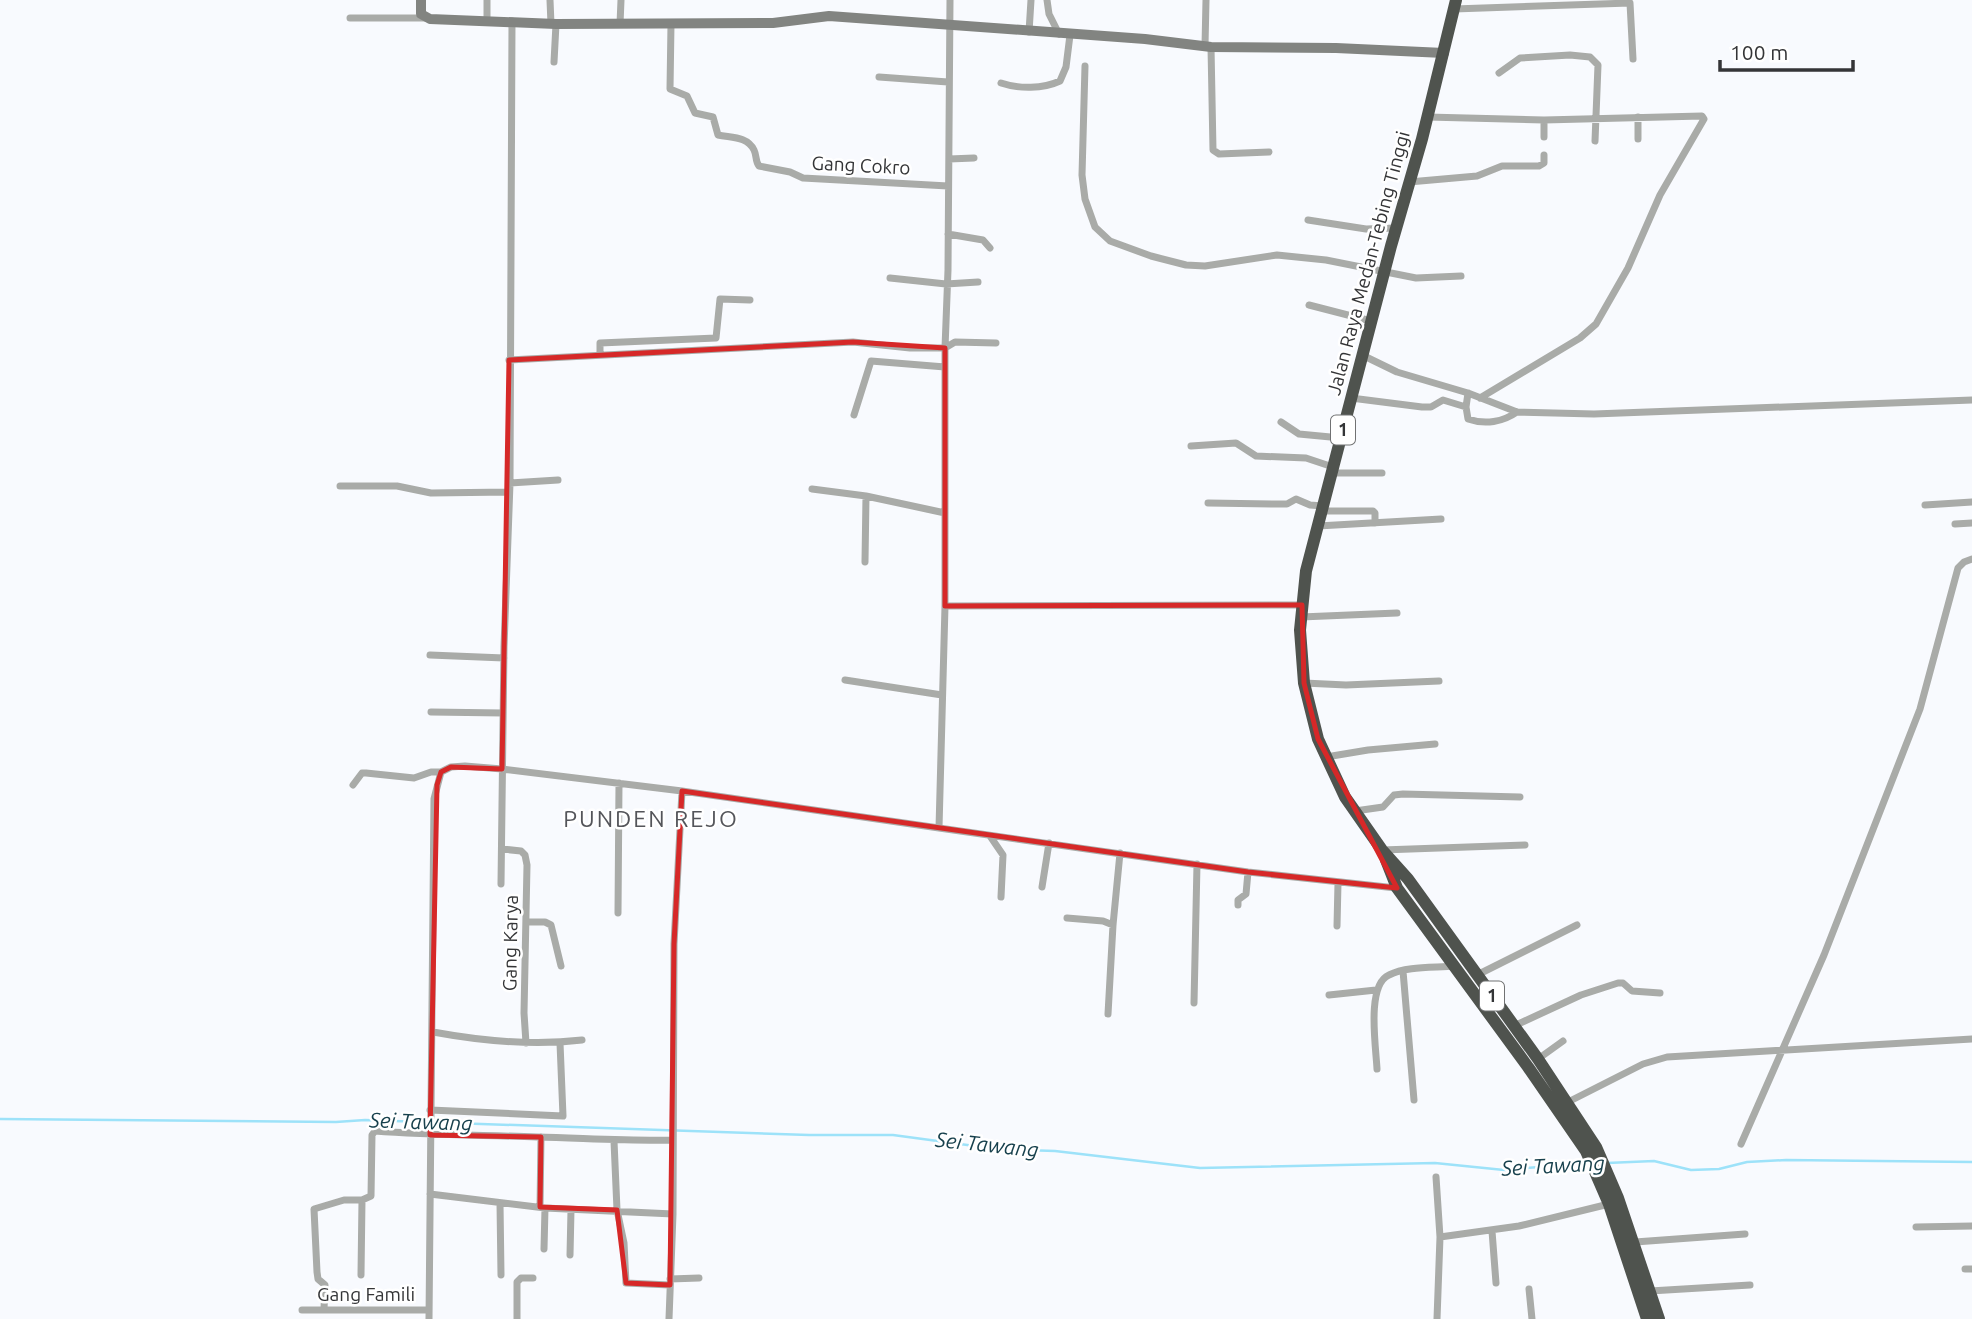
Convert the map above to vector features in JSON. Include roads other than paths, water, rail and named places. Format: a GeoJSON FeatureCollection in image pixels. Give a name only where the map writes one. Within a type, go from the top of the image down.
{"type":"FeatureCollection","features":[{"type":"Feature","properties":{"kind":"highway","name":"Jalan Raya Medan-Tebing Tinggi"},"geometry":{"type":"LineString","coordinates":[[1455,5],[1306,571],[1301,611],[1304,683],[1326,757],[1354,811],[1382,850],[1408,879],[1568,1102],[1634,1242],[1659,1319]]}},
{"type":"Feature","properties":{"kind":"highway","name":"Jalan Raya Medan-Tebing Tinggi"},"geometry":{"type":"LineString","coordinates":[[1382,850],[1397,888],[1573,1129],[1591,1149]]}},
{"type":"Feature","properties":{"kind":"highway","name":"Jalan Raya Medan-Tebing Tinggi"},"geometry":{"type":"LineString","coordinates":[[1600,1169],[1647,1319]]}},
{"type":"Feature","properties":{"kind":"street"},"geometry":{"type":"LineString","coordinates":[[421,0],[421,14],[425,18]]}},
{"type":"Feature","properties":{"kind":"street"},"geometry":{"type":"LineString","coordinates":[[487,0],[487,21]]}},
{"type":"Feature","properties":{"kind":"street"},"geometry":{"type":"LineString","coordinates":[[550,0],[554,62]]}},
{"type":"Feature","properties":{"kind":"street"},"geometry":{"type":"LineString","coordinates":[[620,24],[621,0]]}},
{"type":"Feature","properties":{"kind":"street"},"geometry":{"type":"LineString","coordinates":[[939,828],[945,606],[945,319],[950,0]]}},
{"type":"Feature","properties":{"kind":"street"},"geometry":{"type":"LineString","coordinates":[[1029,32],[1031,0]]}},
{"type":"Feature","properties":{"kind":"street"},"geometry":{"type":"LineString","coordinates":[[1001,83],[1023,87],[1046,86],[1060,81],[1066,67],[1065,34],[1049,14],[1047,0]]}},
{"type":"Feature","properties":{"kind":"street"},"geometry":{"type":"LineString","coordinates":[[1206,0],[1213,150],[1219,153],[1269,152]]}},
{"type":"Feature","properties":{"kind":"street"},"geometry":{"type":"LineString","coordinates":[[1455,5],[1630,1],[1633,59]]}},
{"type":"Feature","properties":{"kind":"street"},"geometry":{"type":"LineString","coordinates":[[350,18],[620,24],[773,23],[829,16],[1208,46],[1444,53]]}},
{"type":"Feature","properties":{"kind":"street"},"geometry":{"type":"LineString","coordinates":[[501,884],[509,487],[512,21]]}},
{"type":"Feature","properties":{"kind":"street","name":"Gang Cokro"},"geometry":{"type":"LineString","coordinates":[[671,23],[670,89],[687,96],[695,113],[713,117],[718,135],[737,137],[748,144],[754,150],[759,166],[790,172],[803,178],[948,187]]}},
{"type":"Feature","properties":{"kind":"street"},"geometry":{"type":"LineString","coordinates":[[1499,73],[1520,58],[1570,55],[1590,57],[1598,65],[1595,141]]}},
{"type":"Feature","properties":{"kind":"street"},"geometry":{"type":"LineString","coordinates":[[1085,66],[1082,175],[1085,199],[1095,227],[1110,241],[1186,265],[1205,266],[1278,255],[1326,260],[1430,279],[1461,276]]}},
{"type":"Feature","properties":{"kind":"street"},"geometry":{"type":"LineString","coordinates":[[879,77],[948,82]]}},
{"type":"Feature","properties":{"kind":"street"},"geometry":{"type":"LineString","coordinates":[[1351,398],[1427,407],[1443,400],[1480,398],[1593,328],[1618,287],[1660,195],[1704,119],[1702,116],[1544,120],[1427,117]]}},
{"type":"Feature","properties":{"kind":"street"},"geometry":{"type":"LineString","coordinates":[[1638,117],[1638,139]]}},
{"type":"Feature","properties":{"kind":"street"},"geometry":{"type":"LineString","coordinates":[[1544,120],[1544,137]]}},
{"type":"Feature","properties":{"kind":"street"},"geometry":{"type":"LineString","coordinates":[[1408,182],[1477,176],[1502,166],[1539,166],[1544,163],[1544,155]]}},
{"type":"Feature","properties":{"kind":"street"},"geometry":{"type":"LineString","coordinates":[[949,159],[974,158]]}},
{"type":"Feature","properties":{"kind":"street"},"geometry":{"type":"LineString","coordinates":[[1308,220],[1366,229],[1396,228]]}},
{"type":"Feature","properties":{"kind":"street"},"geometry":{"type":"LineString","coordinates":[[948,234],[983,240],[990,248]]}},
{"type":"Feature","properties":{"kind":"street"},"geometry":{"type":"LineString","coordinates":[[890,278],[946,284],[978,282]]}},
{"type":"Feature","properties":{"kind":"street"},"geometry":{"type":"LineString","coordinates":[[600,355],[600,342],[716,338],[720,299],[750,300]]}},
{"type":"Feature","properties":{"kind":"street"},"geometry":{"type":"LineString","coordinates":[[1309,305],[1371,321]]}},
{"type":"Feature","properties":{"kind":"street"},"geometry":{"type":"LineString","coordinates":[[509,360],[853,342],[910,348],[945,348],[955,342],[996,342]]}},
{"type":"Feature","properties":{"kind":"street"},"geometry":{"type":"LineString","coordinates":[[1362,355],[1467,400]]}},
{"type":"Feature","properties":{"kind":"street"},"geometry":{"type":"LineString","coordinates":[[854,415],[871,361],[945,368]]}},
{"type":"Feature","properties":{"kind":"street"},"geometry":{"type":"LineString","coordinates":[[1480,398],[1517,412],[1594,414],[1972,400]]}},
{"type":"Feature","properties":{"kind":"street"},"geometry":{"type":"LineString","coordinates":[[1467,400],[1467,416],[1472,421],[1501,421],[1517,412]]}},
{"type":"Feature","properties":{"kind":"street"},"geometry":{"type":"LineString","coordinates":[[1281,422],[1299,434],[1340,438]]}},
{"type":"Feature","properties":{"kind":"street"},"geometry":{"type":"LineString","coordinates":[[1191,446],[1236,443],[1256,456],[1306,458],[1332,470],[1382,473]]}},
{"type":"Feature","properties":{"kind":"street"},"geometry":{"type":"LineString","coordinates":[[340,486],[406,487],[417,492],[509,487],[558,480]]}},
{"type":"Feature","properties":{"kind":"street"},"geometry":{"type":"LineString","coordinates":[[812,489],[866,496],[945,513]]}},
{"type":"Feature","properties":{"kind":"street"},"geometry":{"type":"LineString","coordinates":[[865,562],[866,496]]}},
{"type":"Feature","properties":{"kind":"street"},"geometry":{"type":"LineString","coordinates":[[1208,503],[1287,504],[1296,499],[1322,509],[1373,511],[1375,523]]}},
{"type":"Feature","properties":{"kind":"street"},"geometry":{"type":"LineString","coordinates":[[1925,505],[1972,502]]}},
{"type":"Feature","properties":{"kind":"street"},"geometry":{"type":"LineString","coordinates":[[1318,526],[1441,519]]}},
{"type":"Feature","properties":{"kind":"street"},"geometry":{"type":"LineString","coordinates":[[1955,524],[1972,523]]}},
{"type":"Feature","properties":{"kind":"street"},"geometry":{"type":"LineString","coordinates":[[1741,1144],[1824,955],[1920,709],[1958,568],[1972,559]]}},
{"type":"Feature","properties":{"kind":"street"},"geometry":{"type":"LineString","coordinates":[[945,606],[1397,613]]}},
{"type":"Feature","properties":{"kind":"street"},"geometry":{"type":"LineString","coordinates":[[430,655],[504,658]]}},
{"type":"Feature","properties":{"kind":"street"},"geometry":{"type":"LineString","coordinates":[[845,680],[942,695]]}},
{"type":"Feature","properties":{"kind":"street"},"geometry":{"type":"LineString","coordinates":[[1304,683],[1346,685],[1439,681]]}},
{"type":"Feature","properties":{"kind":"street"},"geometry":{"type":"LineString","coordinates":[[431,712],[503,713]]}},
{"type":"Feature","properties":{"kind":"street"},"geometry":{"type":"LineString","coordinates":[[1326,757],[1375,749],[1435,744]]}},
{"type":"Feature","properties":{"kind":"street"},"geometry":{"type":"LineString","coordinates":[[352,785],[366,773],[414,778],[465,766],[502,769],[682,791],[1248,872],[1397,888]]}},
{"type":"Feature","properties":{"kind":"street"},"geometry":{"type":"LineString","coordinates":[[429,1315],[434,799],[441,772]]}},
{"type":"Feature","properties":{"kind":"street"},"geometry":{"type":"LineString","coordinates":[[618,913],[619,783]]}},
{"type":"Feature","properties":{"kind":"street"},"geometry":{"type":"LineString","coordinates":[[669,1319],[673,1214],[674,944],[682,791]]}},
{"type":"Feature","properties":{"kind":"street"},"geometry":{"type":"LineString","coordinates":[[1354,811],[1383,807],[1394,795],[1403,794],[1520,797]]}},
{"type":"Feature","properties":{"kind":"street"},"geometry":{"type":"LineString","coordinates":[[990,836],[1003,855],[1001,897]]}},
{"type":"Feature","properties":{"kind":"street"},"geometry":{"type":"LineString","coordinates":[[1042,887],[1049,842]]}},
{"type":"Feature","properties":{"kind":"street"},"geometry":{"type":"LineString","coordinates":[[1382,850],[1524,845]]}},
{"type":"Feature","properties":{"kind":"street","name":"Gang Karya"},"geometry":{"type":"LineString","coordinates":[[502,849],[521,851],[525,855],[526,1043]]}},
{"type":"Feature","properties":{"kind":"street"},"geometry":{"type":"LineString","coordinates":[[1108,1014],[1119,853]]}},
{"type":"Feature","properties":{"kind":"street"},"geometry":{"type":"LineString","coordinates":[[1194,1003],[1197,864]]}},
{"type":"Feature","properties":{"kind":"street"},"geometry":{"type":"LineString","coordinates":[[1238,905],[1238,900],[1246,894],[1248,872]]}},
{"type":"Feature","properties":{"kind":"street"},"geometry":{"type":"LineString","coordinates":[[1337,926],[1338,883]]}},
{"type":"Feature","properties":{"kind":"street"},"geometry":{"type":"LineString","coordinates":[[1067,918],[1103,921],[1113,925]]}},
{"type":"Feature","properties":{"kind":"street"},"geometry":{"type":"LineString","coordinates":[[526,922],[545,922],[551,925],[561,966]]}},
{"type":"Feature","properties":{"kind":"street"},"geometry":{"type":"LineString","coordinates":[[1477,975],[1577,925]]}},
{"type":"Feature","properties":{"kind":"street"},"geometry":{"type":"LineString","coordinates":[[1377,1069],[1376,990],[1387,975],[1455,966]]}},
{"type":"Feature","properties":{"kind":"street"},"geometry":{"type":"LineString","coordinates":[[1403,971],[1414,1100]]}},
{"type":"Feature","properties":{"kind":"street"},"geometry":{"type":"LineString","coordinates":[[1513,1026],[1589,991],[1618,983],[1623,983],[1632,991],[1660,993]]}},
{"type":"Feature","properties":{"kind":"street"},"geometry":{"type":"LineString","coordinates":[[1329,995],[1376,990]]}},
{"type":"Feature","properties":{"kind":"street"},"geometry":{"type":"LineString","coordinates":[[433,1032],[526,1043],[582,1040]]}},
{"type":"Feature","properties":{"kind":"street"},"geometry":{"type":"LineString","coordinates":[[1568,1102],[1655,1059],[1972,1039]]}},
{"type":"Feature","properties":{"kind":"street"},"geometry":{"type":"LineString","coordinates":[[1538,1059],[1563,1041]]}},
{"type":"Feature","properties":{"kind":"street"},"geometry":{"type":"LineString","coordinates":[[430,1111],[563,1116],[560,1043]]}},
{"type":"Feature","properties":{"kind":"street"},"geometry":{"type":"LineString","coordinates":[[324,1309],[325,1285],[318,1279],[314,1209],[344,1200],[362,1200],[371,1196],[373,1132],[614,1141],[673,1137]]}},
{"type":"Feature","properties":{"kind":"street"},"geometry":{"type":"LineString","coordinates":[[541,1137],[544,1249]]}},
{"type":"Feature","properties":{"kind":"street"},"geometry":{"type":"LineString","coordinates":[[614,1141],[617,1210],[624,1243],[626,1283],[699,1278]]}},
{"type":"Feature","properties":{"kind":"street"},"geometry":{"type":"LineString","coordinates":[[1436,1177],[1440,1237],[1437,1319]]}},
{"type":"Feature","properties":{"kind":"street"},"geometry":{"type":"LineString","coordinates":[[430,1194],[542,1208],[673,1214]]}},
{"type":"Feature","properties":{"kind":"street"},"geometry":{"type":"LineString","coordinates":[[361,1275],[362,1200]]}},
{"type":"Feature","properties":{"kind":"street"},"geometry":{"type":"LineString","coordinates":[[500,1203],[501,1275]]}},
{"type":"Feature","properties":{"kind":"street"},"geometry":{"type":"LineString","coordinates":[[1440,1237],[1492,1231],[1609,1204]]}},
{"type":"Feature","properties":{"kind":"street"},"geometry":{"type":"LineString","coordinates":[[570,1209],[570,1255]]}},
{"type":"Feature","properties":{"kind":"street"},"geometry":{"type":"LineString","coordinates":[[1916,1227],[1972,1226]]}},
{"type":"Feature","properties":{"kind":"street"},"geometry":{"type":"LineString","coordinates":[[1492,1231],[1496,1283]]}},
{"type":"Feature","properties":{"kind":"street"},"geometry":{"type":"LineString","coordinates":[[1634,1242],[1745,1234]]}},
{"type":"Feature","properties":{"kind":"street"},"geometry":{"type":"LineString","coordinates":[[517,1319],[517,1282],[521,1278],[533,1278]]}},
{"type":"Feature","properties":{"kind":"street"},"geometry":{"type":"LineString","coordinates":[[1650,1291],[1750,1285]]}},
{"type":"Feature","properties":{"kind":"street"},"geometry":{"type":"LineString","coordinates":[[1529,1289],[1532,1319]]}},
{"type":"Feature","properties":{"kind":"street","name":"Gang Famili"},"geometry":{"type":"LineString","coordinates":[[302,1310],[429,1315]]}},
{"type":"Feature","properties":{"kind":"waterway","name":"Sei Tawang"},"geometry":{"type":"LineString","coordinates":[[0,1119],[365,1120],[809,1135],[893,1135],[997,1149],[1055,1151],[1200,1168],[1435,1163],[1504,1170],[1586,1163]]}},
{"type":"Feature","properties":{"kind":"waterway","name":"Sei Tawang"},"geometry":{"type":"LineString","coordinates":[[1607,1163],[1654,1161],[1691,1170],[1786,1160],[1972,1162]]}},
{"type":"Feature","properties":{"kind":"district","name":"PUNDEN REJO"},"geometry":{"type":"Point","coordinates":[651,819]}}]}
